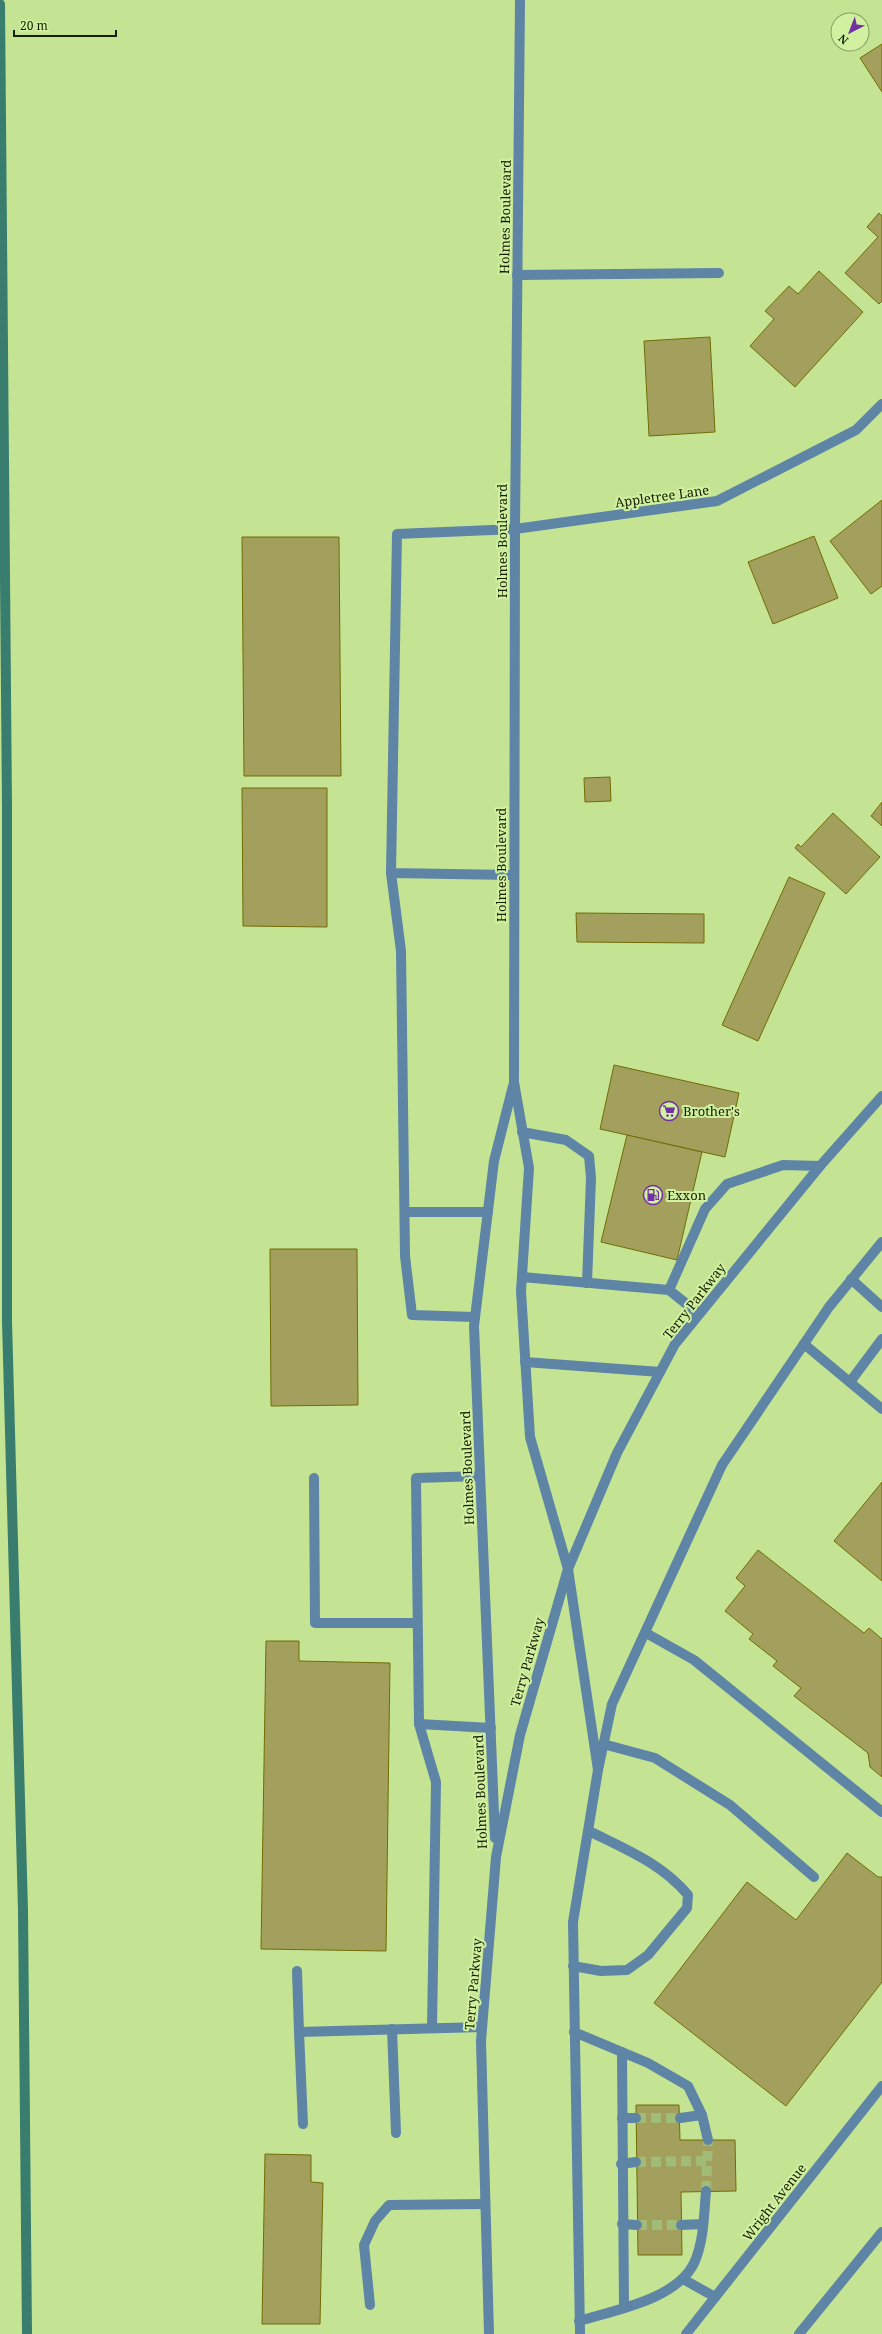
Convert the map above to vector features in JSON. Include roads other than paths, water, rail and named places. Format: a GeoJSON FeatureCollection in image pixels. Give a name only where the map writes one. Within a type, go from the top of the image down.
{"type":"FeatureCollection","features":[{"type":"Feature","properties":{"kind":"street","name":"Holmes Boulevard"},"geometry":{"type":"LineString","coordinates":[[520,0],[515,529],[514,1082],[529,1168],[522,1277],[525,1362],[530,1437],[568,1569],[598,1770]]}},
{"type":"Feature","properties":{"kind":"street"},"geometry":{"type":"LineString","coordinates":[[517,275],[719,273]]}},
{"type":"Feature","properties":{"kind":"street","name":"Appletree Lane"},"geometry":{"type":"LineString","coordinates":[[391,872],[397,534],[515,529],[717,501],[856,430],[882,404]]}},
{"type":"Feature","properties":{"kind":"street"},"geometry":{"type":"LineString","coordinates":[[475,1317],[412,1315],[405,1256],[401,951],[391,872],[514,875]]}},
{"type":"Feature","properties":{"kind":"street","name":"Holmes Boulevard"},"geometry":{"type":"LineString","coordinates":[[496,1857],[475,1317],[494,1161],[514,1082]]}},
{"type":"Feature","properties":{"kind":"street","name":"Terry Parkway"},"geometry":{"type":"LineString","coordinates":[[489,2334],[482,2027],[496,1857],[520,1735],[568,1569],[617,1453],[675,1344],[820,1166],[882,1096]]}},
{"type":"Feature","properties":{"kind":"street"},"geometry":{"type":"LineString","coordinates":[[522,1132],[566,1140],[589,1156],[591,1178],[587,1283]]}},
{"type":"Feature","properties":{"kind":"street"},"geometry":{"type":"LineString","coordinates":[[669,1290],[705,1209],[727,1184],[783,1165],[820,1166]]}},
{"type":"Feature","properties":{"kind":"street"},"geometry":{"type":"LineString","coordinates":[[405,1212],[488,1212]]}},
{"type":"Feature","properties":{"kind":"street"},"geometry":{"type":"LineString","coordinates":[[580,2334],[573,1922],[598,1770],[612,1704],[646,1633],[722,1465],[829,1307],[882,1242]]}},
{"type":"Feature","properties":{"kind":"street"},"geometry":{"type":"LineString","coordinates":[[522,1277],[669,1290],[699,1314]]}},
{"type":"Feature","properties":{"kind":"street"},"geometry":{"type":"LineString","coordinates":[[851,1279],[882,1307]]}},
{"type":"Feature","properties":{"kind":"street"},"geometry":{"type":"LineString","coordinates":[[850,1382],[882,1339]]}},
{"type":"Feature","properties":{"kind":"street"},"geometry":{"type":"LineString","coordinates":[[804,1344],[882,1409]]}},
{"type":"Feature","properties":{"kind":"street"},"geometry":{"type":"LineString","coordinates":[[525,1362],[660,1372]]}},
{"type":"Feature","properties":{"kind":"street"},"geometry":{"type":"LineString","coordinates":[[432,2028],[436,1782],[419,1724],[416,1623],[416,1478],[480,1476]]}},
{"type":"Feature","properties":{"kind":"street"},"geometry":{"type":"LineString","coordinates":[[314,1478],[315,1623],[416,1623]]}},
{"type":"Feature","properties":{"kind":"street"},"geometry":{"type":"LineString","coordinates":[[646,1633],[694,1660],[882,1812]]}},
{"type":"Feature","properties":{"kind":"street"},"geometry":{"type":"LineString","coordinates":[[419,1724],[491,1728]]}},
{"type":"Feature","properties":{"kind":"street"},"geometry":{"type":"LineString","coordinates":[[603,1744],[655,1758],[724,1801],[814,1877]]}},
{"type":"Feature","properties":{"kind":"street"},"geometry":{"type":"LineString","coordinates":[[573,1966],[601,1971],[627,1970],[648,1955],[687,1908],[688,1894],[672,1878],[651,1861],[589,1831]]}},
{"type":"Feature","properties":{"kind":"street"},"geometry":{"type":"LineString","coordinates":[[297,1971],[303,2124]]}},
{"type":"Feature","properties":{"kind":"street"},"geometry":{"type":"LineString","coordinates":[[299,2032],[482,2027]]}},
{"type":"Feature","properties":{"kind":"street"},"geometry":{"type":"LineString","coordinates":[[392,2029],[396,2133]]}},
{"type":"Feature","properties":{"kind":"street"},"geometry":{"type":"LineString","coordinates":[[574,2032],[648,2062],[688,2086],[702,2115],[708,2140]]}},
{"type":"Feature","properties":{"kind":"street"},"geometry":{"type":"LineString","coordinates":[[622,2052],[621,2164],[624,2308]]}},
{"type":"Feature","properties":{"kind":"street","name":"Wright Avenue"},"geometry":{"type":"LineString","coordinates":[[686,2334],[882,2086]]}},
{"type":"Feature","properties":{"kind":"street"},"geometry":{"type":"LineString","coordinates":[[680,2118],[702,2115]]}},
{"type":"Feature","properties":{"kind":"street"},"geometry":{"type":"LineString","coordinates":[[622,2118],[636,2118]]}},
{"type":"Feature","properties":{"kind":"street"},"geometry":{"type":"LineString","coordinates":[[621,2164],[636,2162]]}},
{"type":"Feature","properties":{"kind":"street"},"geometry":{"type":"LineString","coordinates":[[579,2321],[624,2308],[658,2295],[683,2279],[695,2261],[703,2224],[706,2191]]}},
{"type":"Feature","properties":{"kind":"street"},"geometry":{"type":"LineString","coordinates":[[370,2305],[364,2245],[375,2221],[389,2205],[485,2204]]}},
{"type":"Feature","properties":{"kind":"street"},"geometry":{"type":"LineString","coordinates":[[622,2224],[637,2225]]}},
{"type":"Feature","properties":{"kind":"street"},"geometry":{"type":"LineString","coordinates":[[681,2225],[703,2224]]}},
{"type":"Feature","properties":{"kind":"street"},"geometry":{"type":"LineString","coordinates":[[799,2334],[882,2232]]}},
{"type":"Feature","properties":{"kind":"street"},"geometry":{"type":"LineString","coordinates":[[683,2279],[715,2297]]}},
{"type":"Feature","properties":{"kind":"waterway"},"geometry":{"type":"LineString","coordinates":[[0,4],[7,807],[7,1321],[23,1911],[27,2334]]}},
{"type":"Feature","properties":{"kind":"tunnel"},"geometry":{"type":"LineString","coordinates":[[636,2118],[680,2118]]}},
{"type":"Feature","properties":{"kind":"tunnel"},"geometry":{"type":"LineString","coordinates":[[706,2191],[708,2140]]}},
{"type":"Feature","properties":{"kind":"tunnel"},"geometry":{"type":"LineString","coordinates":[[636,2162],[707,2161]]}},
{"type":"Feature","properties":{"kind":"tunnel"},"geometry":{"type":"LineString","coordinates":[[637,2225],[681,2225]]}},
{"type":"Feature","properties":{"kind":"place","name":"Brother's"},"geometry":{"type":"Point","coordinates":[669,1111]}},
{"type":"Feature","properties":{"kind":"place","name":"Exxon"},"geometry":{"type":"Point","coordinates":[653,1195]}}]}
